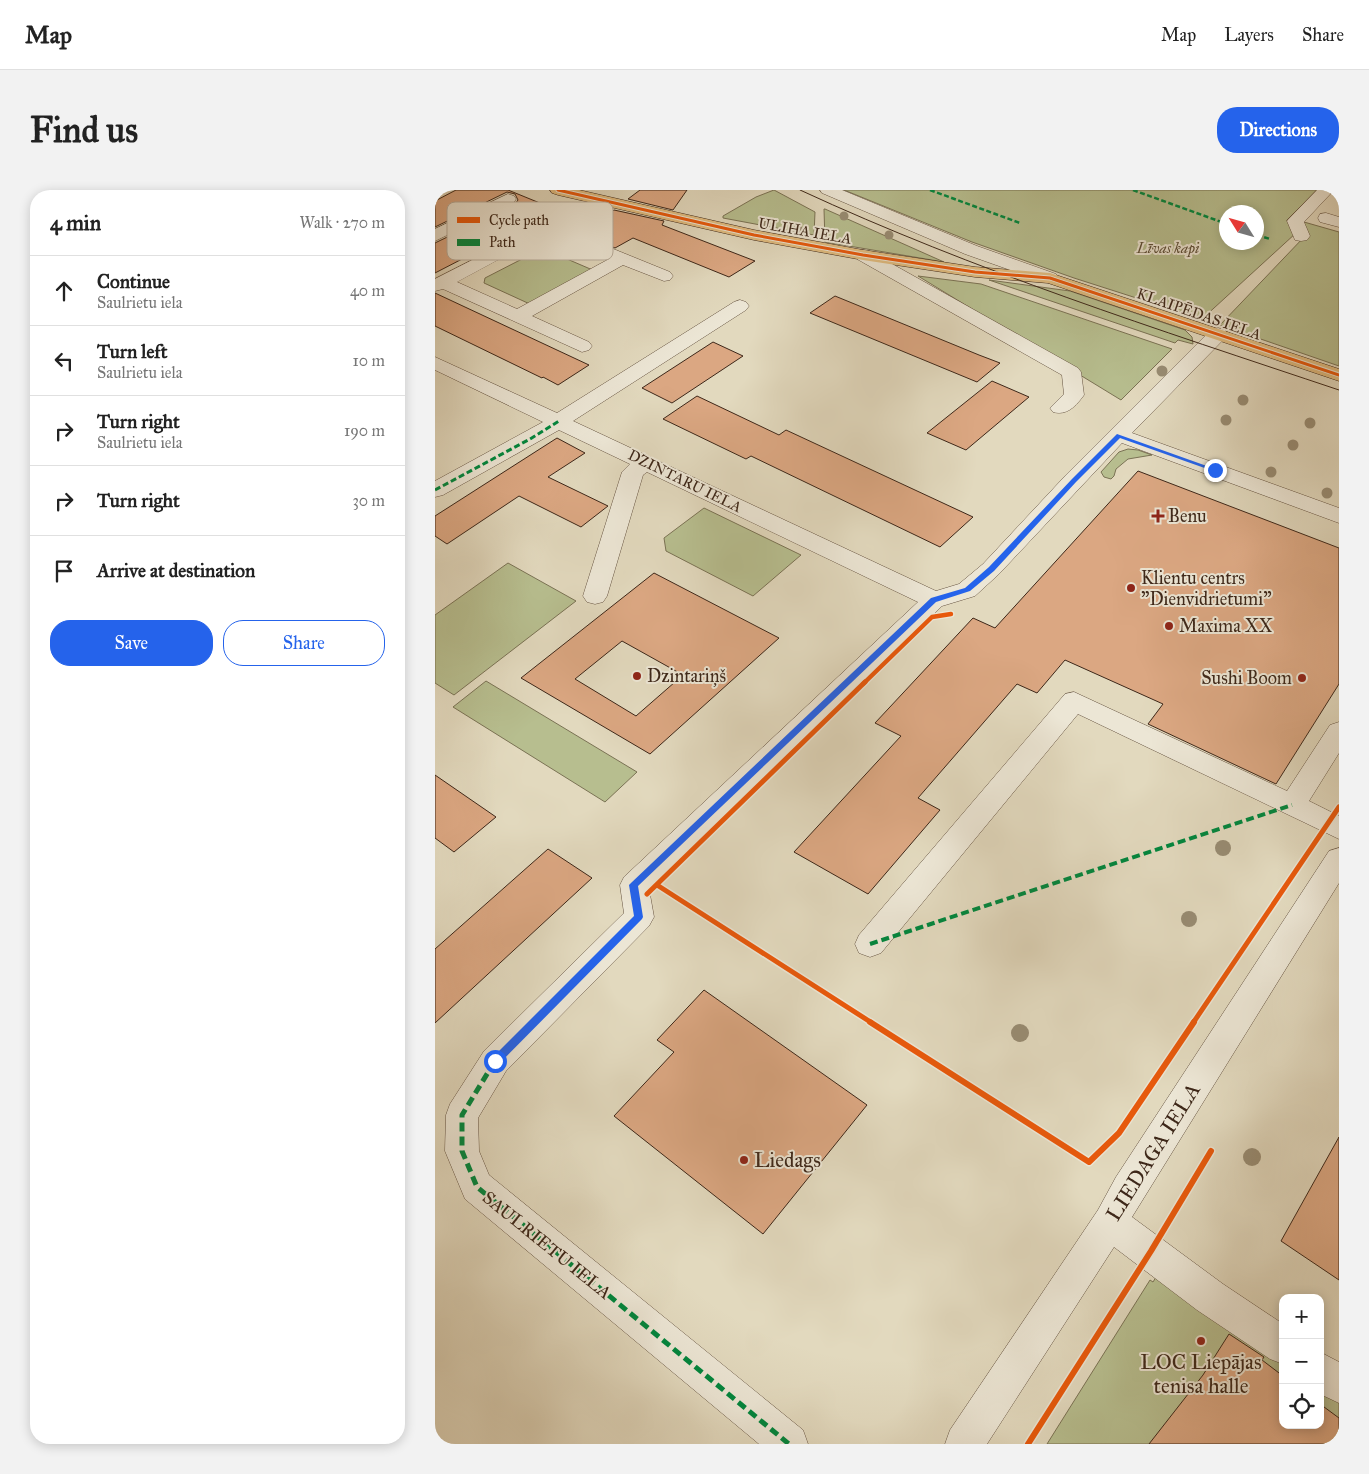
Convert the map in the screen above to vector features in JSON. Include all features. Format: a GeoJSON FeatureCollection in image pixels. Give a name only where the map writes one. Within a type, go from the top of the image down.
{"type":"FeatureCollection","features":[{"type":"Feature","properties":{"kind":"main road","name":"ULIHA IELA"},"geometry":{"type":"LineString","coordinates":[[559,190],[611,202]]}},
{"type":"Feature","properties":{"kind":"main road","name":"ULIHA IELA"},"geometry":{"type":"LineString","coordinates":[[613,202],[745,233],[863,255],[975,272],[1050,278]]}},
{"type":"Feature","properties":{"kind":"main road","name":"KLAIPĒDAS IELA"},"geometry":{"type":"LineString","coordinates":[[1050,278],[1339,374]]}},
{"type":"Feature","properties":{"kind":"street","name":"KLAIPĒDAS IELA"},"geometry":{"type":"LineString","coordinates":[[828,190],[971,250],[1050,278]]}},
{"type":"Feature","properties":{"kind":"street"},"geometry":{"type":"LineString","coordinates":[[1301,236],[1295,221],[1326,190]]}},
{"type":"Feature","properties":{"kind":"street"},"geometry":{"type":"LineString","coordinates":[[502,202],[508,199]]}},
{"type":"Feature","properties":{"kind":"street"},"geometry":{"type":"LineString","coordinates":[[435,236],[447,230]]}},
{"type":"Feature","properties":{"kind":"street"},"geometry":{"type":"LineString","coordinates":[[613,255],[664,276]]}},
{"type":"Feature","properties":{"kind":"street"},"geometry":{"type":"LineString","coordinates":[[863,255],[1071,372],[1074,395],[1060,408]]}},
{"type":"Feature","properties":{"kind":"street"},"geometry":{"type":"LineString","coordinates":[[519,316],[622,259]]}},
{"type":"Feature","properties":{"kind":"street"},"geometry":{"type":"LineString","coordinates":[[439,284],[484,260]]}},
{"type":"Feature","properties":{"kind":"street"},"geometry":{"type":"LineString","coordinates":[[439,284],[519,316],[581,346]]}},
{"type":"Feature","properties":{"kind":"street"},"geometry":{"type":"LineString","coordinates":[[435,490],[530,439],[741,306]]}},
{"type":"Feature","properties":{"kind":"street","name":"SAULRIETU IELA"},"geometry":{"type":"LineString","coordinates":[[789,1444],[477,1187],[462,1151],[462,1115],[495,1061],[639,917],[633,885],[934,600],[967,590],[991,569],[1074,480],[1218,334]]}},
{"type":"Feature","properties":{"kind":"street","name":"DZINTARU IELA"},"geometry":{"type":"LineString","coordinates":[[435,363],[934,600]]}},
{"type":"Feature","properties":{"kind":"street"},"geometry":{"type":"LineString","coordinates":[[1119,435],[1339,516]]}},
{"type":"Feature","properties":{"kind":"street"},"geometry":{"type":"LineString","coordinates":[[595,596],[633,472],[646,463]]}},
{"type":"Feature","properties":{"kind":"street"},"geometry":{"type":"LineString","coordinates":[[870,944],[1074,701],[1339,828]]}},
{"type":"Feature","properties":{"kind":"street"},"geometry":{"type":"LineString","coordinates":[[1292,804],[1339,732]]}},
{"type":"Feature","properties":{"kind":"street","name":"LIEDAGA IELA"},"geometry":{"type":"LineString","coordinates":[[964,1444],[1109,1222],[1153,1149],[1339,858]]}},
{"type":"Feature","properties":{"kind":"street"},"geometry":{"type":"LineString","coordinates":[[1109,1222],[1210,1297],[1279,1343]]}},
{"type":"Feature","properties":{"kind":"street"},"geometry":{"type":"LineString","coordinates":[[1324,1374],[1339,1384]]}},
{"type":"Feature","properties":{"kind":"green space"},"geometry":{"type":"Polygon","coordinates":[[[774,190],[815,212],[814,235],[723,218],[723,216],[756,197],[774,190]]]}},
{"type":"Feature","properties":{"kind":"green space","name":"Līvas kapi"},"geometry":{"type":"Polygon","coordinates":[[[844,190],[1317,190],[1287,220],[1296,233],[1202,319],[1074,278],[972,242],[844,190]]]}},
{"type":"Feature","properties":{"kind":"green space"},"geometry":{"type":"Polygon","coordinates":[[[825,209],[944,262],[825,242],[825,209]]]}},
{"type":"Feature","properties":{"kind":"green space"},"geometry":{"type":"Polygon","coordinates":[[[1304,222],[1339,232],[1339,366],[1220,325],[1305,236],[1304,222]]]}},
{"type":"Feature","properties":{"kind":"green space"},"geometry":{"type":"Polygon","coordinates":[[[520,260],[569,260],[595,271],[532,305],[484,283],[485,278],[520,260]]]}},
{"type":"Feature","properties":{"kind":"green space"},"geometry":{"type":"Polygon","coordinates":[[[918,276],[981,284],[1172,349],[1121,400],[918,276]]]}},
{"type":"Feature","properties":{"kind":"green space"},"geometry":{"type":"Polygon","coordinates":[[[989,280],[1070,291],[1185,330],[1192,337],[1193,344],[1178,340],[1175,343],[989,280]]]}},
{"type":"Feature","properties":{"kind":"green space"},"geometry":{"type":"Polygon","coordinates":[[[1128,449],[1152,455],[1128,459],[1116,469],[1111,479],[1104,477],[1101,472],[1119,452],[1128,449]]]}},
{"type":"Feature","properties":{"kind":"green space"},"geometry":{"type":"Polygon","coordinates":[[[704,508],[801,555],[753,596],[666,551],[664,538],[704,508]]]}},
{"type":"Feature","properties":{"kind":"green space"},"geometry":{"type":"Polygon","coordinates":[[[508,563],[576,601],[454,695],[435,683],[435,615],[508,563]]]}},
{"type":"Feature","properties":{"kind":"green space"},"geometry":{"type":"Polygon","coordinates":[[[486,681],[637,772],[605,802],[453,707],[486,681]]]}},
{"type":"Feature","properties":{"kind":"green space","name":"LOC Liepājas tenisa halle"},"geometry":{"type":"Polygon","coordinates":[[[1172,1251],[1279,1325],[1279,1429],[1324,1429],[1324,1357],[1339,1367],[1339,1444],[1047,1444],[1150,1280],[1153,1282],[1172,1251]]]}},
{"type":"Feature","properties":{"kind":"building"},"geometry":{"type":"Polygon","coordinates":[[[456,190],[508,190],[537,202],[516,202],[518,200],[515,194],[507,192],[486,202],[447,202],[447,221],[435,227],[435,201],[456,190]]]}},
{"type":"Feature","properties":{"kind":"building"},"geometry":{"type":"Polygon","coordinates":[[[640,190],[687,190],[673,210],[628,199],[640,190]]]}},
{"type":"Feature","properties":{"kind":"building"},"geometry":{"type":"Polygon","coordinates":[[[613,211],[664,221],[662,225],[755,261],[729,277],[633,238],[615,248],[613,247],[613,211]]]}},
{"type":"Feature","properties":{"kind":"building"},"geometry":{"type":"Polygon","coordinates":[[[447,237],[447,260],[460,260],[435,273],[435,243],[447,237]]]}},
{"type":"Feature","properties":{"kind":"building"},"geometry":{"type":"Polygon","coordinates":[[[435,293],[589,365],[558,385],[542,378],[435,326],[435,293]]]}},
{"type":"Feature","properties":{"kind":"building"},"geometry":{"type":"Polygon","coordinates":[[[835,296],[1000,363],[977,382],[810,313],[835,296]]]}},
{"type":"Feature","properties":{"kind":"building"},"geometry":{"type":"Polygon","coordinates":[[[713,342],[743,356],[672,403],[642,388],[713,342]]]}},
{"type":"Feature","properties":{"kind":"building"},"geometry":{"type":"Polygon","coordinates":[[[992,381],[1029,397],[966,450],[927,433],[992,381]]]}},
{"type":"Feature","properties":{"kind":"building"},"geometry":{"type":"Polygon","coordinates":[[[697,396],[779,435],[786,430],[973,517],[940,547],[751,456],[746,459],[663,419],[697,396]]]}},
{"type":"Feature","properties":{"kind":"building"},"geometry":{"type":"Polygon","coordinates":[[[557,438],[585,453],[548,477],[608,506],[581,527],[519,496],[447,544],[435,536],[435,516],[557,438]]]}},
{"type":"Feature","properties":{"kind":"building"},"geometry":{"type":"Polygon","coordinates":[[[1138,471],[1339,548],[1339,684],[1276,784],[1148,724],[1163,704],[1065,660],[1037,693],[1017,684],[918,798],[940,810],[868,894],[794,852],[901,736],[875,723],[973,618],[995,628],[1138,471]]]}},
{"type":"Feature","properties":{"kind":"building"},"geometry":{"type":"Polygon","coordinates":[[[654,573],[779,638],[650,754],[521,678],[654,573]],[[622,641],[575,679],[636,716],[683,675],[622,641]]]}},
{"type":"Feature","properties":{"kind":"building"},"geometry":{"type":"Polygon","coordinates":[[[435,775],[496,817],[454,852],[435,838],[435,775]]]}},
{"type":"Feature","properties":{"kind":"building"},"geometry":{"type":"Polygon","coordinates":[[[548,849],[592,878],[435,1023],[435,949],[548,849]]]}},
{"type":"Feature","properties":{"kind":"building"},"geometry":{"type":"Polygon","coordinates":[[[704,990],[867,1105],[763,1234],[614,1116],[674,1052],[657,1040],[704,990]]]}},
{"type":"Feature","properties":{"kind":"building"},"geometry":{"type":"Polygon","coordinates":[[[1339,1137],[1339,1280],[1281,1241],[1339,1137]]]}},
{"type":"Feature","properties":{"kind":"building"},"geometry":{"type":"Polygon","coordinates":[[[1229,1334],[1264,1357],[1262,1360],[1279,1373],[1279,1429],[1324,1429],[1324,1407],[1339,1418],[1339,1444],[1149,1444],[1203,1375],[1229,1334]]]}},
{"type":"Feature","properties":{"kind":"tram line"},"geometry":{"type":"LineString","coordinates":[[800,190],[932,247],[999,273],[1067,298],[1339,390]]}},
{"type":"Feature","properties":{"kind":"marked path"},"geometry":{"type":"LineString","coordinates":[[930,190],[1020,223]]}},
{"type":"Feature","properties":{"kind":"marked path"},"geometry":{"type":"LineString","coordinates":[[1133,190],[1219,221]]}},
{"type":"Feature","properties":{"kind":"marked path"},"geometry":{"type":"LineString","coordinates":[[1264,237],[1270,239]]}},
{"type":"Feature","properties":{"kind":"marked path"},"geometry":{"type":"LineString","coordinates":[[435,490],[530,439],[559,421]]}},
{"type":"Feature","properties":{"kind":"marked path"},"geometry":{"type":"LineString","coordinates":[[789,1444],[477,1187],[462,1151],[462,1115],[495,1061],[639,917],[634,885],[934,600]]}},
{"type":"Feature","properties":{"kind":"marked path"},"geometry":{"type":"LineString","coordinates":[[870,944],[1292,805]]}},
{"type":"Feature","properties":{"kind":"cycle path"},"geometry":{"type":"LineString","coordinates":[[558,190],[610,202]]}},
{"type":"Feature","properties":{"kind":"cycle path"},"geometry":{"type":"LineString","coordinates":[[613,203],[754,235],[863,255],[975,272],[1050,278],[1339,375]]}},
{"type":"Feature","properties":{"kind":"cycle path"},"geometry":{"type":"LineString","coordinates":[[647,894],[932,617],[951,614]]}},
{"type":"Feature","properties":{"kind":"cycle path"},"geometry":{"type":"LineString","coordinates":[[657,885],[1089,1162],[1119,1133],[1339,807]]}},
{"type":"Feature","properties":{"kind":"cycle path"},"geometry":{"type":"LineString","coordinates":[[1028,1444],[1151,1251],[1211,1151]]}},
{"type":"Feature","properties":{"kind":"place","name":"Benu"},"geometry":{"type":"Point","coordinates":[1158,516]}},
{"type":"Feature","properties":{"kind":"place","name":"Klientu centrs \"Dienvidrietumi\""},"geometry":{"type":"Point","coordinates":[1131,588]}},
{"type":"Feature","properties":{"kind":"place","name":"Maxima XX"},"geometry":{"type":"Point","coordinates":[1169,626]}},
{"type":"Feature","properties":{"kind":"place","name":"Dzintariņš"},"geometry":{"type":"Point","coordinates":[637,676]}},
{"type":"Feature","properties":{"kind":"place","name":"Sushi Boom"},"geometry":{"type":"Point","coordinates":[1302,678]}},
{"type":"Feature","properties":{"kind":"place","name":"Liedags"},"geometry":{"type":"Point","coordinates":[744,1160]}},
{"type":"Feature","properties":{"kind":"place","name":"LOC Liepājas tenisa halle"},"geometry":{"type":"Point","coordinates":[1201,1341]}},
{"type":"Feature","properties":{"kind":"route"},"geometry":{"type":"LineString","coordinates":[[495,1061],[639,917],[633,885],[934,600],[967,590],[991,569],[1119,435],[1215,470]]}}]}
